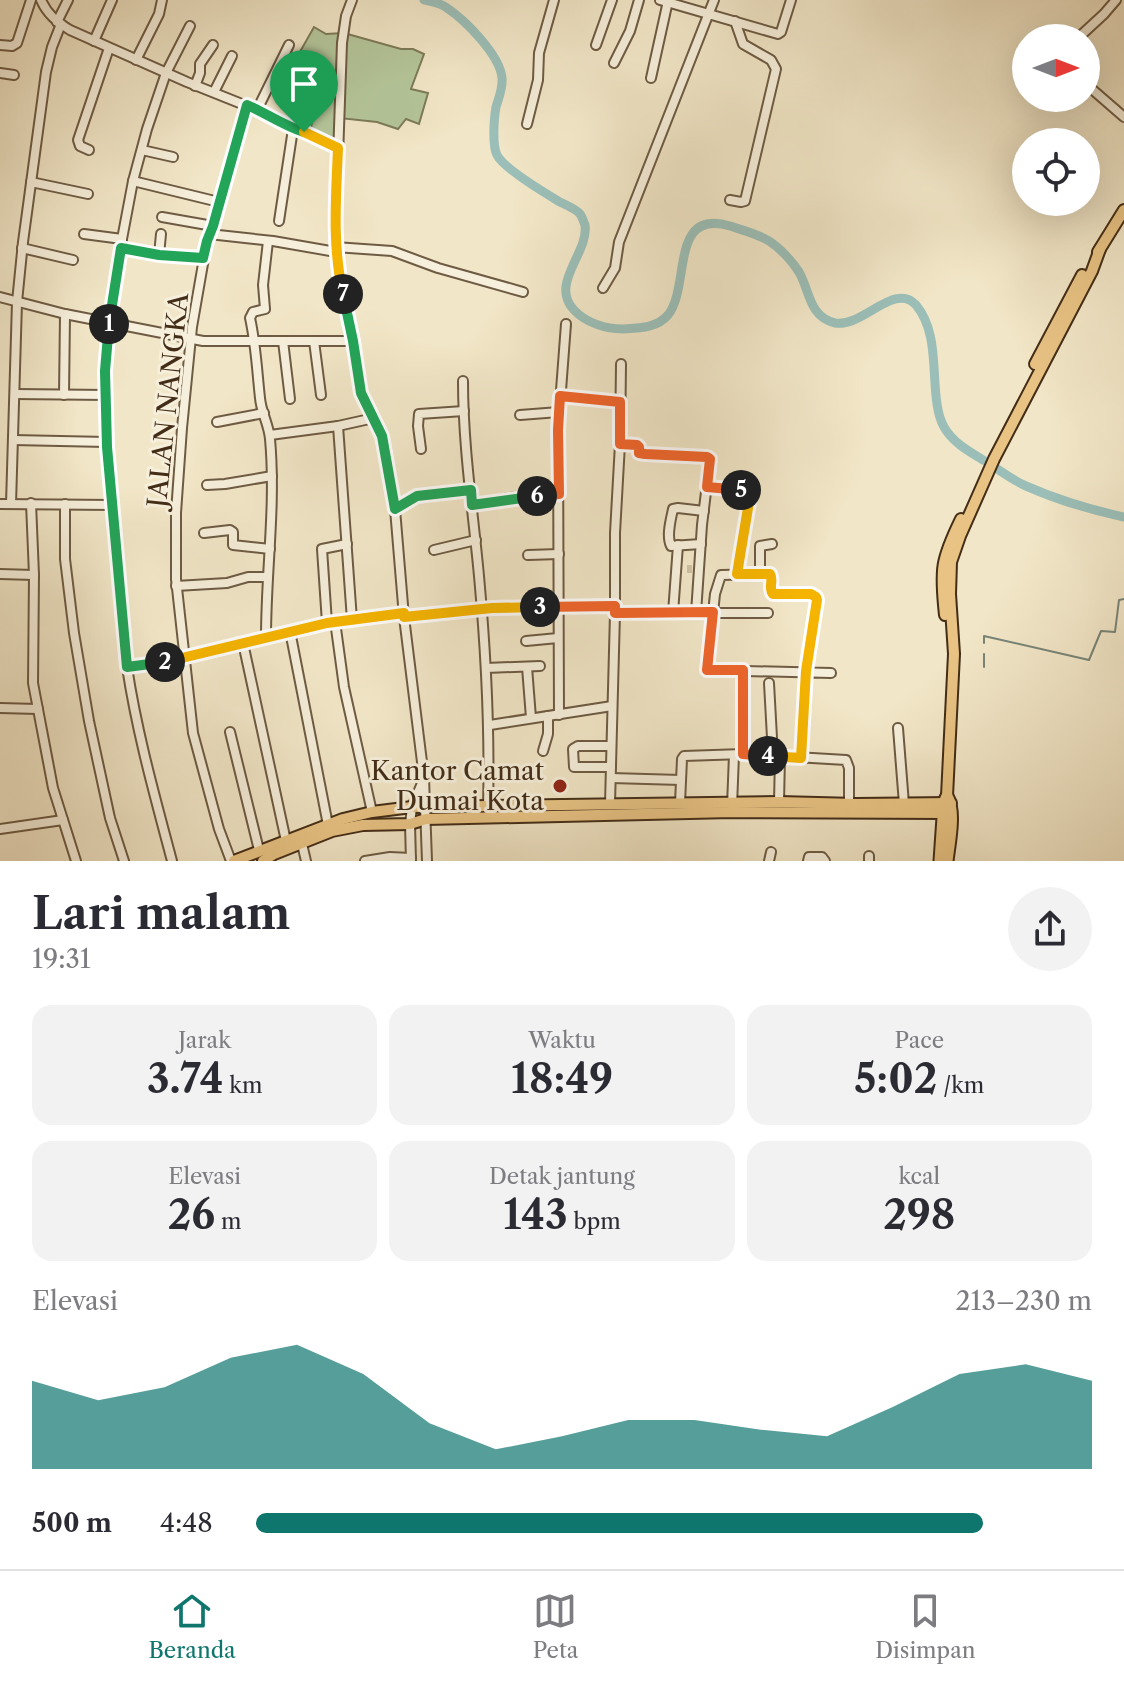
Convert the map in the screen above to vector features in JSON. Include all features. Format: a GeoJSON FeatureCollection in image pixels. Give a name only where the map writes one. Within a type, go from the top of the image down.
{"type":"FeatureCollection","features":[{"type":"Feature","properties":{"kind":"highway"},"geometry":{"type":"LineString","coordinates":[[940,861],[947,805]]}},
{"type":"Feature","properties":{"kind":"highway"},"geometry":{"type":"LineString","coordinates":[[947,805],[947,861]]}},
{"type":"Feature","properties":{"kind":"main road"},"geometry":{"type":"LineString","coordinates":[[947,805],[954,648],[949,573],[951,550],[1073,290],[1124,210]]}},
{"type":"Feature","properties":{"kind":"main road"},"geometry":{"type":"LineString","coordinates":[[233,861],[274,854],[340,829],[410,824],[426,813],[488,807],[680,803],[732,807],[779,802],[947,805]]}},
{"type":"Feature","properties":{"kind":"main road"},"geometry":{"type":"LineString","coordinates":[[261,856],[286,841],[328,825],[372,812],[412,807],[426,813],[947,805]]}},
{"type":"Feature","properties":{"kind":"street"},"geometry":{"type":"LineString","coordinates":[[0,45],[17,43],[31,0]]}},
{"type":"Feature","properties":{"kind":"street"},"geometry":{"type":"LineString","coordinates":[[41,0],[45,10],[59,23],[94,41],[195,86],[247,105],[338,148]]}},
{"type":"Feature","properties":{"kind":"street"},"geometry":{"type":"LineString","coordinates":[[11,504],[17,302],[22,248],[46,72],[68,0]]}},
{"type":"Feature","properties":{"kind":"street"},"geometry":{"type":"LineString","coordinates":[[94,41],[112,0]]}},
{"type":"Feature","properties":{"kind":"street"},"geometry":{"type":"LineString","coordinates":[[136,60],[159,14],[162,0]]}},
{"type":"Feature","properties":{"kind":"street"},"geometry":{"type":"LineString","coordinates":[[527,124],[538,80],[539,53],[554,0]]}},
{"type":"Feature","properties":{"kind":"street"},"geometry":{"type":"LineString","coordinates":[[596,45],[612,0]]}},
{"type":"Feature","properties":{"kind":"street"},"geometry":{"type":"LineString","coordinates":[[614,63],[630,31],[639,0]]}},
{"type":"Feature","properties":{"kind":"street"},"geometry":{"type":"LineString","coordinates":[[696,11],[698,0]]}},
{"type":"Feature","properties":{"kind":"street"},"geometry":{"type":"LineString","coordinates":[[603,288],[615,268],[619,242],[714,0]]}},
{"type":"Feature","properties":{"kind":"street"},"geometry":{"type":"LineString","coordinates":[[651,78],[665,1],[780,33],[791,0]]}},
{"type":"Feature","properties":{"kind":"street"},"geometry":{"type":"LineString","coordinates":[[1093,24],[1116,0]]}},
{"type":"Feature","properties":{"kind":"street"},"geometry":{"type":"LineString","coordinates":[[351,3],[343,37],[336,249],[361,393],[384,443],[395,509],[404,615],[424,778],[427,861]]}},
{"type":"Feature","properties":{"kind":"street"},"geometry":{"type":"LineString","coordinates":[[730,200],[745,201],[776,69],[771,60],[743,44],[735,21]]}},
{"type":"Feature","properties":{"kind":"street"},"geometry":{"type":"LineString","coordinates":[[172,861],[131,695],[127,667],[107,442],[105,371],[109,323],[133,181],[166,73],[190,26]]}},
{"type":"Feature","properties":{"kind":"street"},"geometry":{"type":"LineString","coordinates":[[195,86],[200,64],[213,45]]}},
{"type":"Feature","properties":{"kind":"street"},"geometry":{"type":"LineString","coordinates":[[257,110],[289,45]]}},
{"type":"Feature","properties":{"kind":"street"},"geometry":{"type":"LineString","coordinates":[[89,150],[80,146],[78,140],[109,48]]}},
{"type":"Feature","properties":{"kind":"street"},"geometry":{"type":"LineString","coordinates":[[214,92],[232,56]]}},
{"type":"Feature","properties":{"kind":"street"},"geometry":{"type":"LineString","coordinates":[[0,73],[14,75]]}},
{"type":"Feature","properties":{"kind":"street"},"geometry":{"type":"LineString","coordinates":[[1100,96],[1124,117]]}},
{"type":"Feature","properties":{"kind":"street","name":"JALAN NANGKA"},"geometry":{"type":"LineString","coordinates":[[233,861],[219,829],[193,733],[176,586],[177,499],[192,327],[203,258],[247,105]]}},
{"type":"Feature","properties":{"kind":"street"},"geometry":{"type":"LineString","coordinates":[[279,221],[293,129]]}},
{"type":"Feature","properties":{"kind":"street"},"geometry":{"type":"LineString","coordinates":[[142,150],[173,157]]}},
{"type":"Feature","properties":{"kind":"street"},"geometry":{"type":"LineString","coordinates":[[133,181],[219,202]]}},
{"type":"Feature","properties":{"kind":"street"},"geometry":{"type":"LineString","coordinates":[[31,182],[88,194]]}},
{"type":"Feature","properties":{"kind":"street"},"geometry":{"type":"LineString","coordinates":[[162,217],[268,241],[336,249],[392,251],[438,268],[523,292]]}},
{"type":"Feature","properties":{"kind":"street"},"geometry":{"type":"LineString","coordinates":[[84,234],[159,255],[203,258]]}},
{"type":"Feature","properties":{"kind":"street"},"geometry":{"type":"LineString","coordinates":[[159,255],[161,234]]}},
{"type":"Feature","properties":{"kind":"street"},"geometry":{"type":"LineString","coordinates":[[266,637],[272,476],[270,435],[260,401],[250,315],[265,309],[263,285],[268,241]]}},
{"type":"Feature","properties":{"kind":"street"},"geometry":{"type":"LineString","coordinates":[[22,248],[73,260]]}},
{"type":"Feature","properties":{"kind":"street"},"geometry":{"type":"LineString","coordinates":[[0,297],[192,340],[353,341]]}},
{"type":"Feature","properties":{"kind":"street"},"geometry":{"type":"LineString","coordinates":[[64,395],[65,314]]}},
{"type":"Feature","properties":{"kind":"street"},"geometry":{"type":"LineString","coordinates":[[559,715],[559,412],[566,324]]}},
{"type":"Feature","properties":{"kind":"street"},"geometry":{"type":"LineString","coordinates":[[283,341],[290,399]]}},
{"type":"Feature","properties":{"kind":"street"},"geometry":{"type":"LineString","coordinates":[[314,341],[321,395]]}},
{"type":"Feature","properties":{"kind":"street"},"geometry":{"type":"LineString","coordinates":[[610,804],[621,364]]}},
{"type":"Feature","properties":{"kind":"street"},"geometry":{"type":"LineString","coordinates":[[463,381],[490,725],[488,807]]}},
{"type":"Feature","properties":{"kind":"street"},"geometry":{"type":"LineString","coordinates":[[15,394],[107,395]]}},
{"type":"Feature","properties":{"kind":"street"},"geometry":{"type":"LineString","coordinates":[[560,396],[620,402]]}},
{"type":"Feature","properties":{"kind":"street"},"geometry":{"type":"LineString","coordinates":[[421,449],[419,414],[464,411]]}},
{"type":"Feature","properties":{"kind":"street"},"geometry":{"type":"LineString","coordinates":[[520,415],[559,412]]}},
{"type":"Feature","properties":{"kind":"street"},"geometry":{"type":"LineString","coordinates":[[217,422],[264,413]]}},
{"type":"Feature","properties":{"kind":"street"},"geometry":{"type":"LineString","coordinates":[[270,435],[374,418]]}},
{"type":"Feature","properties":{"kind":"street"},"geometry":{"type":"LineString","coordinates":[[338,426],[352,620]]}},
{"type":"Feature","properties":{"kind":"street"},"geometry":{"type":"LineString","coordinates":[[13,440],[107,442]]}},
{"type":"Feature","properties":{"kind":"street"},"geometry":{"type":"LineString","coordinates":[[620,444],[637,445],[639,453],[645,454],[709,458],[711,463],[701,544],[694,570],[696,613]]}},
{"type":"Feature","properties":{"kind":"street"},"geometry":{"type":"LineString","coordinates":[[207,485],[272,476]]}},
{"type":"Feature","properties":{"kind":"street"},"geometry":{"type":"LineString","coordinates":[[707,487],[745,491],[750,496],[737,574]]}},
{"type":"Feature","properties":{"kind":"street"},"geometry":{"type":"LineString","coordinates":[[395,509],[417,496],[471,490]]}},
{"type":"Feature","properties":{"kind":"street"},"geometry":{"type":"LineString","coordinates":[[472,508],[515,497],[559,494]]}},
{"type":"Feature","properties":{"kind":"street"},"geometry":{"type":"LineString","coordinates":[[31,503],[33,676],[53,788],[76,861]]}},
{"type":"Feature","properties":{"kind":"street"},"geometry":{"type":"LineString","coordinates":[[0,504],[113,505]]}},
{"type":"Feature","properties":{"kind":"street"},"geometry":{"type":"LineString","coordinates":[[65,504],[65,559],[76,646],[110,818],[124,861]]}},
{"type":"Feature","properties":{"kind":"street"},"geometry":{"type":"LineString","coordinates":[[701,544],[671,546],[668,543],[672,510],[704,511]]}},
{"type":"Feature","properties":{"kind":"street"},"geometry":{"type":"LineString","coordinates":[[204,533],[230,530],[233,532],[233,545],[270,549]]}},
{"type":"Feature","properties":{"kind":"street"},"geometry":{"type":"LineString","coordinates":[[434,550],[476,540]]}},
{"type":"Feature","properties":{"kind":"street"},"geometry":{"type":"LineString","coordinates":[[347,544],[322,549],[331,622],[372,812]]}},
{"type":"Feature","properties":{"kind":"street"},"geometry":{"type":"LineString","coordinates":[[760,575],[760,546],[772,544]]}},
{"type":"Feature","properties":{"kind":"street"},"geometry":{"type":"LineString","coordinates":[[673,613],[678,545]]}},
{"type":"Feature","properties":{"kind":"street"},"geometry":{"type":"LineString","coordinates":[[528,555],[559,554]]}},
{"type":"Feature","properties":{"kind":"street"},"geometry":{"type":"LineString","coordinates":[[676,570],[721,575],[770,574],[773,594],[811,594],[816,597],[806,671],[801,758]]}},
{"type":"Feature","properties":{"kind":"street"},"geometry":{"type":"LineString","coordinates":[[0,574],[34,575]]}},
{"type":"Feature","properties":{"kind":"street"},"geometry":{"type":"LineString","coordinates":[[721,575],[715,594],[707,670],[831,673]]}},
{"type":"Feature","properties":{"kind":"street"},"geometry":{"type":"LineString","coordinates":[[176,586],[267,577]]}},
{"type":"Feature","properties":{"kind":"street"},"geometry":{"type":"LineString","coordinates":[[127,667],[201,654],[331,622],[404,615],[559,606],[673,613],[768,613]]}},
{"type":"Feature","properties":{"kind":"street"},"geometry":{"type":"LineString","coordinates":[[290,631],[328,825]]}},
{"type":"Feature","properties":{"kind":"street"},"geometry":{"type":"LineString","coordinates":[[526,641],[558,638]]}},
{"type":"Feature","properties":{"kind":"street"},"geometry":{"type":"LineString","coordinates":[[243,643],[286,841]]}},
{"type":"Feature","properties":{"kind":"street"},"geometry":{"type":"LineString","coordinates":[[486,668],[540,666]]}},
{"type":"Feature","properties":{"kind":"street"},"geometry":{"type":"LineString","coordinates":[[527,667],[531,718]]}},
{"type":"Feature","properties":{"kind":"street"},"geometry":{"type":"LineString","coordinates":[[732,807],[743,670]]}},
{"type":"Feature","properties":{"kind":"street"},"geometry":{"type":"LineString","coordinates":[[769,683],[779,802]]}},
{"type":"Feature","properties":{"kind":"street"},"geometry":{"type":"LineString","coordinates":[[490,725],[612,706]]}},
{"type":"Feature","properties":{"kind":"street"},"geometry":{"type":"LineString","coordinates":[[0,708],[38,709]]}},
{"type":"Feature","properties":{"kind":"street"},"geometry":{"type":"LineString","coordinates":[[543,751],[548,734],[548,716]]}},
{"type":"Feature","properties":{"kind":"street"},"geometry":{"type":"LineString","coordinates":[[898,728],[904,804]]}},
{"type":"Feature","properties":{"kind":"street"},"geometry":{"type":"LineString","coordinates":[[230,732],[248,814],[261,856]]}},
{"type":"Feature","properties":{"kind":"street"},"geometry":{"type":"LineString","coordinates":[[611,746],[578,746],[573,749],[574,767],[611,767]]}},
{"type":"Feature","properties":{"kind":"street"},"geometry":{"type":"LineString","coordinates":[[680,803],[684,756],[738,754],[846,760],[849,768],[849,804]]}},
{"type":"Feature","properties":{"kind":"street"},"geometry":{"type":"LineString","coordinates":[[365,861],[380,858],[411,860],[412,807],[424,778]]}},
{"type":"Feature","properties":{"kind":"street"},"geometry":{"type":"LineString","coordinates":[[611,778],[681,780]]}},
{"type":"Feature","properties":{"kind":"street"},"geometry":{"type":"LineString","coordinates":[[0,829],[63,820]]}},
{"type":"Feature","properties":{"kind":"street"},"geometry":{"type":"LineString","coordinates":[[302,844],[306,861]]}},
{"type":"Feature","properties":{"kind":"street"},"geometry":{"type":"LineString","coordinates":[[808,861],[813,856],[822,857],[825,861]]}},
{"type":"Feature","properties":{"kind":"green space"},"geometry":{"type":"Polygon","coordinates":[[[314,27],[326,34],[344,33],[424,54],[411,89],[428,93],[419,124],[406,119],[398,129],[377,122],[340,118],[338,145],[310,134],[317,93],[284,80],[314,27]]]}},
{"type":"Feature","properties":{"kind":"waterway"},"geometry":{"type":"LineString","coordinates":[[424,0],[442,5],[472,29],[500,69],[502,82],[495,112],[494,138],[495,151],[501,161],[581,216],[585,236],[566,290],[567,300],[579,315],[617,329],[641,328],[659,323],[675,302],[685,253],[698,228],[711,223],[755,234],[773,244],[789,259],[799,272],[815,309],[826,320],[845,323],[898,298],[908,299],[916,305],[931,339],[940,418],[948,433],[962,447],[1026,486],[1124,517]]}},
{"type":"Feature","properties":{"kind":"waterway"},"geometry":{"type":"LineString","coordinates":[[984,643],[984,636],[1089,660],[1101,631],[1115,632],[1119,600],[1124,599]]}},
{"type":"Feature","properties":{"kind":"waterway"},"geometry":{"type":"LineString","coordinates":[[984,654],[984,667]]}},
{"type":"Feature","properties":{"kind":"tunnel"},"geometry":{"type":"LineString","coordinates":[[687,569],[692,569]]}},
{"type":"Feature","properties":{"kind":"place","name":"Kantor Camat Dumai Kota"},"geometry":{"type":"Point","coordinates":[560,786]}},
{"type":"Feature","properties":{"kind":"route"},"geometry":{"type":"LineString","coordinates":[[247,105],[304,132],[338,148],[336,260],[361,393],[380,429],[395,509],[417,496],[471,490],[472,505],[515,497],[559,494],[560,396],[620,402],[620,444],[637,445],[639,453],[645,454],[707,457],[711,463],[707,487],[748,493],[737,574],[770,574],[773,594],[811,594],[816,597],[806,671],[801,758],[743,754],[743,670],[707,670],[713,612],[615,613],[615,606],[492,608],[404,617],[404,613],[327,623],[201,654],[127,667],[107,447],[105,371],[121,248],[203,258],[247,105]]}}]}
